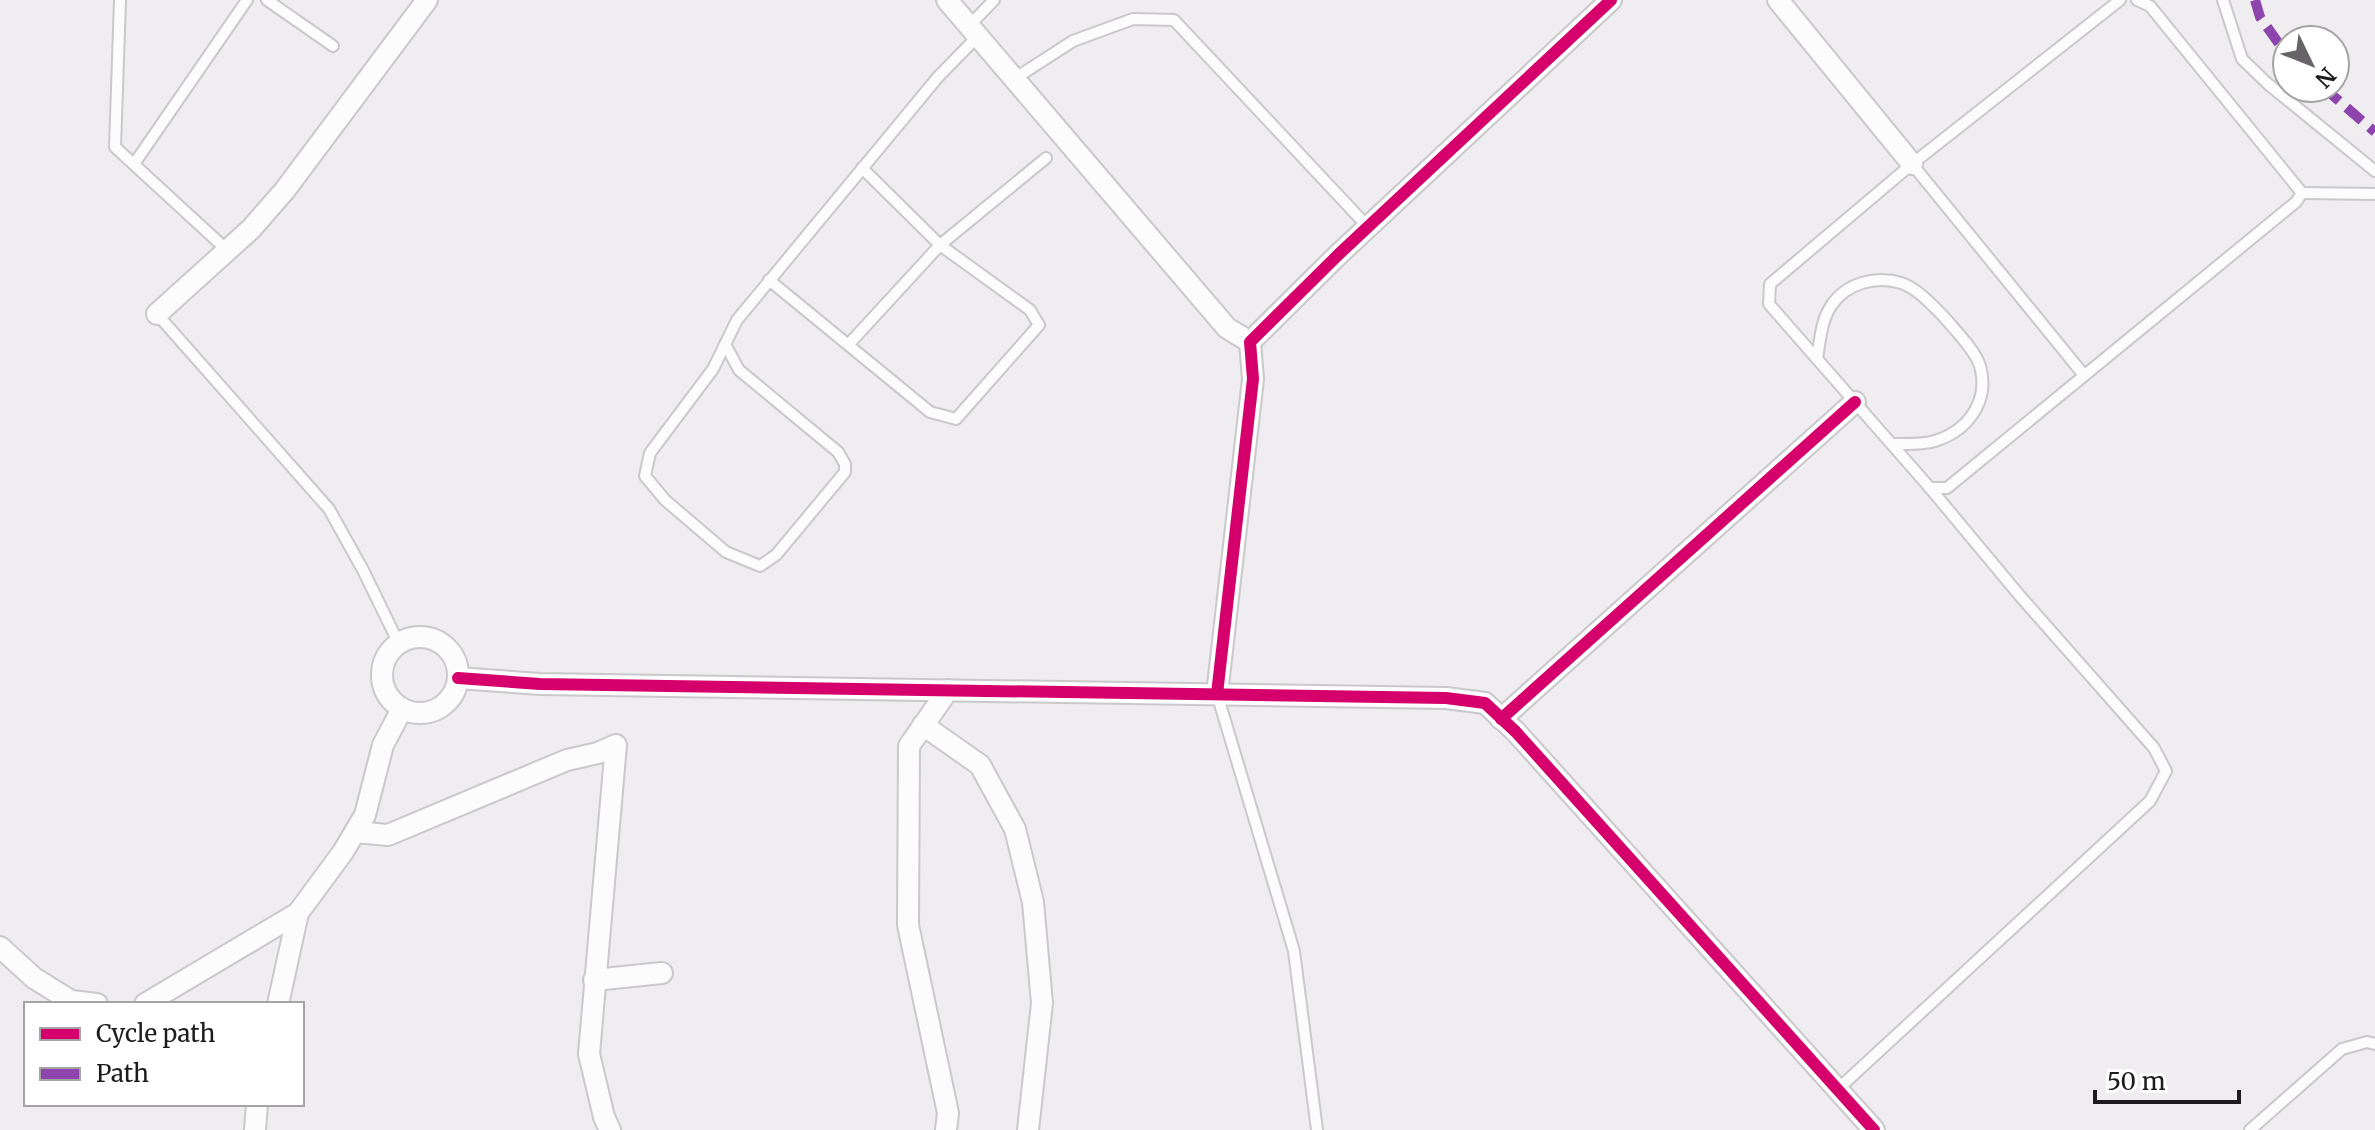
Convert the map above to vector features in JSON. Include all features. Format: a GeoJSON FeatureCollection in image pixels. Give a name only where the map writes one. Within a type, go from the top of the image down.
{"type":"FeatureCollection","features":[{"type":"Feature","properties":{"kind":"street"},"geometry":{"type":"LineString","coordinates":[[947,0],[1227,328],[1250,342]]}},
{"type":"Feature","properties":{"kind":"street"},"geometry":{"type":"LineString","coordinates":[[1250,342],[1611,0]]}},
{"type":"Feature","properties":{"kind":"street"},"geometry":{"type":"LineString","coordinates":[[1778,0],[1912,164]]}},
{"type":"Feature","properties":{"kind":"street"},"geometry":{"type":"LineString","coordinates":[[157,314],[228,251],[285,190],[424,1]]}},
{"type":"Feature","properties":{"kind":"street"},"geometry":{"type":"LineString","coordinates":[[1217,694],[1253,379],[1250,342]]}},
{"type":"Feature","properties":{"kind":"street"},"geometry":{"type":"LineString","coordinates":[[1501,719],[1855,402]]}},
{"type":"Feature","properties":{"kind":"street"},"geometry":{"type":"LineString","coordinates":[[419,637],[439,642],[453,657],[458,678],[450,698],[433,711],[402,709],[393,702],[382,682],[385,660],[399,644],[419,637]]}},
{"type":"Feature","properties":{"kind":"street"},"geometry":{"type":"LineString","coordinates":[[458,678],[540,684],[1446,698],[1485,703],[1874,1130]]}},
{"type":"Feature","properties":{"kind":"street"},"geometry":{"type":"LineString","coordinates":[[946,1130],[948,1113],[908,925],[909,746],[948,690]]}},
{"type":"Feature","properties":{"kind":"street"},"geometry":{"type":"LineString","coordinates":[[278,1002],[298,913],[365,815],[383,745],[402,709]]}},
{"type":"Feature","properties":{"kind":"street"},"geometry":{"type":"LineString","coordinates":[[923,725],[980,765],[1015,829],[1033,902],[1042,1003],[1028,1130]]}},
{"type":"Feature","properties":{"kind":"street"},"geometry":{"type":"LineString","coordinates":[[355,832],[388,835],[567,760],[616,745],[589,1054],[610,1130]]}},
{"type":"Feature","properties":{"kind":"street"},"geometry":{"type":"LineString","coordinates":[[148,1002],[298,913]]}},
{"type":"Feature","properties":{"kind":"street"},"geometry":{"type":"LineString","coordinates":[[0,947],[34,978],[71,1001],[80,1002]]}},
{"type":"Feature","properties":{"kind":"street"},"geometry":{"type":"LineString","coordinates":[[594,980],[662,973]]}},
{"type":"Feature","properties":{"kind":"street"},"geometry":{"type":"LineString","coordinates":[[255,1130],[257,1106]]}},
{"type":"Feature","properties":{"kind":"lane"},"geometry":{"type":"LineString","coordinates":[[120,0],[115,147],[228,251]]}},
{"type":"Feature","properties":{"kind":"lane"},"geometry":{"type":"LineString","coordinates":[[134,164],[247,0]]}},
{"type":"Feature","properties":{"kind":"lane"},"geometry":{"type":"LineString","coordinates":[[267,0],[333,46]]}},
{"type":"Feature","properties":{"kind":"lane"},"geometry":{"type":"LineString","coordinates":[[725,344],[739,370],[838,452],[845,464],[845,472],[776,555],[760,566],[726,552],[665,500],[645,476],[650,453],[713,369],[725,344],[737,320],[938,77],[994,0]]}},
{"type":"Feature","properties":{"kind":"lane"},"geometry":{"type":"LineString","coordinates":[[1837,1090],[2150,801],[2166,771],[2154,748],[1769,304],[1770,284],[1912,164],[2120,0]]}},
{"type":"Feature","properties":{"kind":"lane"},"geometry":{"type":"LineString","coordinates":[[2137,0],[2151,3],[2302,193]]}},
{"type":"Feature","properties":{"kind":"lane"},"geometry":{"type":"LineString","coordinates":[[2223,0],[2242,59],[2375,171]]}},
{"type":"Feature","properties":{"kind":"lane"},"geometry":{"type":"LineString","coordinates":[[1014,79],[1073,41],[1133,19],[1174,20],[1368,227]]}},
{"type":"Feature","properties":{"kind":"lane"},"geometry":{"type":"LineString","coordinates":[[849,344],[940,245],[1046,158]]}},
{"type":"Feature","properties":{"kind":"lane"},"geometry":{"type":"LineString","coordinates":[[1912,164],[2083,374]]}},
{"type":"Feature","properties":{"kind":"lane"},"geometry":{"type":"LineString","coordinates":[[769,280],[930,412],[956,419],[1039,325],[1030,310],[940,245],[862,168]]}},
{"type":"Feature","properties":{"kind":"lane"},"geometry":{"type":"LineString","coordinates":[[2302,193],[2375,194]]}},
{"type":"Feature","properties":{"kind":"lane"},"geometry":{"type":"LineString","coordinates":[[1930,488],[1947,488],[2296,202],[2302,193]]}},
{"type":"Feature","properties":{"kind":"lane"},"geometry":{"type":"LineString","coordinates":[[1817,359],[1823,325],[1831,306],[1847,289],[1872,279],[1903,283],[1928,301],[1957,331],[1980,366],[1981,397],[1972,418],[1953,433],[1932,442],[1892,444]]}},
{"type":"Feature","properties":{"kind":"lane"},"geometry":{"type":"LineString","coordinates":[[157,314],[329,509],[399,644]]}},
{"type":"Feature","properties":{"kind":"lane"},"geometry":{"type":"LineString","coordinates":[[1217,694],[1294,951],[1317,1130]]}},
{"type":"Feature","properties":{"kind":"lane"},"geometry":{"type":"LineString","coordinates":[[2250,1130],[2342,1049],[2367,1042],[2375,1044]]}},
{"type":"Feature","properties":{"kind":"marked path"},"geometry":{"type":"LineString","coordinates":[[2255,0],[2260,17],[2271,32]]}},
{"type":"Feature","properties":{"kind":"marked path"},"geometry":{"type":"LineString","coordinates":[[2343,104],[2375,132]]}},
{"type":"Feature","properties":{"kind":"cycle path"},"geometry":{"type":"LineString","coordinates":[[1217,694],[1253,379],[1250,342],[1339,254],[1611,0]]}},
{"type":"Feature","properties":{"kind":"cycle path"},"geometry":{"type":"LineString","coordinates":[[1501,719],[1855,402]]}},
{"type":"Feature","properties":{"kind":"cycle path"},"geometry":{"type":"LineString","coordinates":[[458,678],[540,684],[1446,698],[1485,703],[1516,732],[1874,1130]]}}]}
